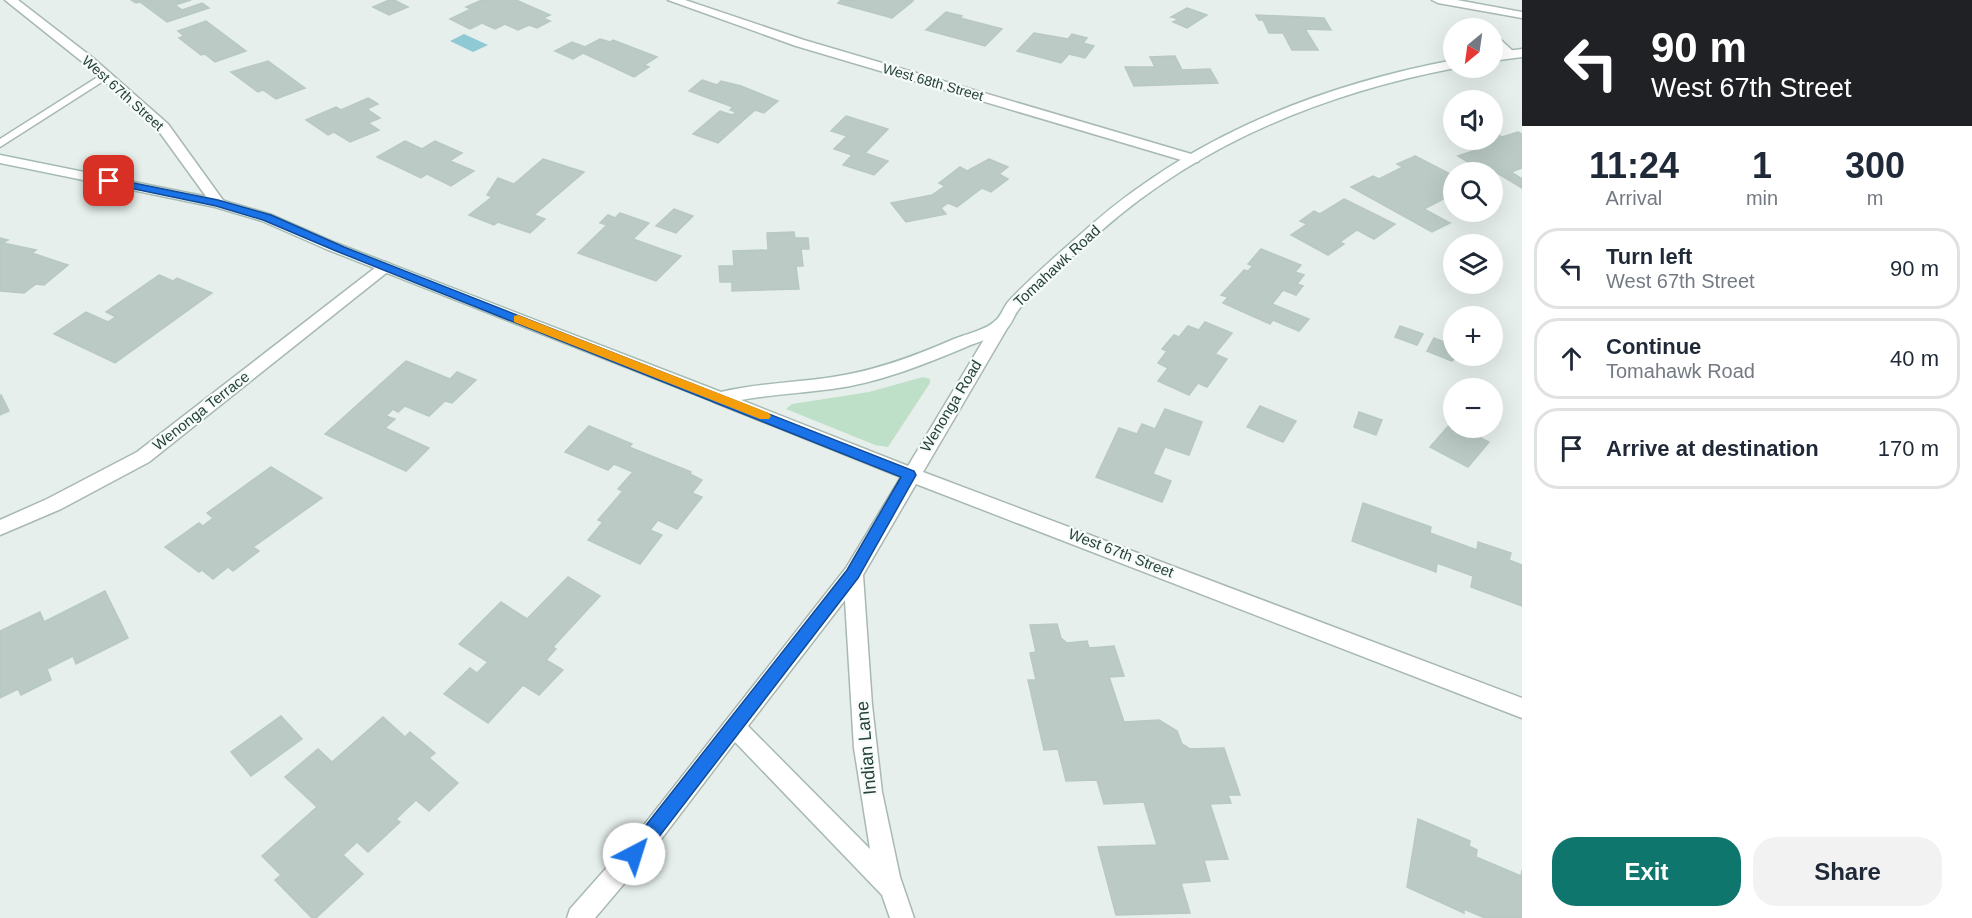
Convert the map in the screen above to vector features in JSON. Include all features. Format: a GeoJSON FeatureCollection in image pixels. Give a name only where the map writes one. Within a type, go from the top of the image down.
{"type":"FeatureCollection","features":[{"type":"Feature","properties":{"kind":"street","name":"West 67th Street"},"geometry":{"type":"LineString","coordinates":[[11,0],[163,127],[218,203]]}},
{"type":"Feature","properties":{"kind":"street","name":"West 68th Street"},"geometry":{"type":"LineString","coordinates":[[674,0],[800,43],[1193,159]]}},
{"type":"Feature","properties":{"kind":"street"},"geometry":{"type":"LineString","coordinates":[[1438,0],[1522,15]]}},
{"type":"Feature","properties":{"kind":"street"},"geometry":{"type":"LineString","coordinates":[[1474,8],[1482,18]]}},
{"type":"Feature","properties":{"kind":"street"},"geometry":{"type":"LineString","coordinates":[[1503,44],[1516,54]]}},
{"type":"Feature","properties":{"kind":"street","name":"Tomahawk Road"},"geometry":{"type":"LineString","coordinates":[[1001,325],[1012,307],[1081,242],[1148,188],[1193,159],[1245,130],[1321,99],[1399,76],[1443,66]]}},
{"type":"Feature","properties":{"kind":"street"},"geometry":{"type":"LineString","coordinates":[[0,159],[218,203],[267,218],[385,267],[720,398],[758,389],[834,383],[909,365],[1001,325]]}},
{"type":"Feature","properties":{"kind":"street","name":"Wenonga Terrace"},"geometry":{"type":"LineString","coordinates":[[0,528],[54,504],[143,457],[385,267]]}},
{"type":"Feature","properties":{"kind":"street","name":"Wenonga Road"},"geometry":{"type":"LineString","coordinates":[[579,918],[648,838],[853,574],[909,475],[1001,325]]}},
{"type":"Feature","properties":{"kind":"street","name":"West 67th Street"},"geometry":{"type":"LineString","coordinates":[[720,398],[909,475],[1042,522],[1522,708]]}},
{"type":"Feature","properties":{"kind":"street","name":"Indian Lane"},"geometry":{"type":"LineString","coordinates":[[853,574],[870,797],[890,887],[902,918]]}},
{"type":"Feature","properties":{"kind":"street"},"geometry":{"type":"LineString","coordinates":[[734,726],[890,887]]}},
{"type":"Feature","properties":{"kind":"lane"},"geometry":{"type":"LineString","coordinates":[[0,144],[104,76]]}},
{"type":"Feature","properties":{"kind":"green space"},"geometry":{"type":"Polygon","coordinates":[[[923,377],[930,379],[930,383],[888,447],[875,445],[786,409],[792,404],[869,392],[923,377]]]}},
{"type":"Feature","properties":{"kind":"water"},"geometry":{"type":"Polygon","coordinates":[[[464,34],[488,45],[473,52],[450,41],[464,34]]]}},
{"type":"Feature","properties":{"kind":"building"},"geometry":{"type":"Polygon","coordinates":[[[131,0],[191,0],[175,5],[182,10],[202,3],[209,8],[167,22],[140,2],[136,3],[131,0]]]}},
{"type":"Feature","properties":{"kind":"building"},"geometry":{"type":"Polygon","coordinates":[[[389,0],[408,7],[389,15],[373,7],[389,0]]]}},
{"type":"Feature","properties":{"kind":"building"},"geometry":{"type":"Polygon","coordinates":[[[482,0],[516,0],[550,15],[543,18],[550,21],[537,28],[529,25],[518,30],[505,24],[495,29],[482,23],[470,29],[450,19],[471,9],[466,7],[482,0]]]}},
{"type":"Feature","properties":{"kind":"building"},"geometry":{"type":"Polygon","coordinates":[[[841,0],[913,1],[892,18],[838,3],[841,0]]]}},
{"type":"Feature","properties":{"kind":"building"},"geometry":{"type":"Polygon","coordinates":[[[1187,8],[1207,15],[1187,28],[1173,22],[1179,19],[1171,17],[1187,8]]]}},
{"type":"Feature","properties":{"kind":"building"},"geometry":{"type":"Polygon","coordinates":[[[946,12],[1002,29],[985,46],[926,30],[946,12]]]}},
{"type":"Feature","properties":{"kind":"building"},"geometry":{"type":"Polygon","coordinates":[[[1256,15],[1324,18],[1331,30],[1305,29],[1318,50],[1292,50],[1283,33],[1269,33],[1263,20],[1259,20],[1256,15]]]}},
{"type":"Feature","properties":{"kind":"building"},"geometry":{"type":"Polygon","coordinates":[[[206,21],[246,51],[215,62],[205,54],[201,55],[179,38],[184,36],[178,31],[206,21]]]}},
{"type":"Feature","properties":{"kind":"building"},"geometry":{"type":"Polygon","coordinates":[[[1034,33],[1068,39],[1072,34],[1087,38],[1083,43],[1094,46],[1085,58],[1069,54],[1061,63],[1017,51],[1034,33]]]}},
{"type":"Feature","properties":{"kind":"building"},"geometry":{"type":"Polygon","coordinates":[[[600,39],[610,42],[613,40],[657,57],[644,65],[649,67],[634,77],[583,53],[573,59],[555,51],[572,42],[585,47],[600,39]]]}},
{"type":"Feature","properties":{"kind":"building"},"geometry":{"type":"Polygon","coordinates":[[[1175,56],[1182,70],[1210,69],[1218,83],[1134,86],[1125,67],[1155,67],[1150,57],[1175,56]]]}},
{"type":"Feature","properties":{"kind":"building"},"geometry":{"type":"Polygon","coordinates":[[[268,61],[305,88],[276,99],[263,90],[258,92],[231,72],[268,61]]]}},
{"type":"Feature","properties":{"kind":"building"},"geometry":{"type":"Polygon","coordinates":[[[702,80],[717,85],[721,81],[741,86],[778,101],[764,113],[755,110],[718,143],[693,134],[720,111],[732,115],[736,112],[730,110],[733,107],[689,91],[702,80]]]}},
{"type":"Feature","properties":{"kind":"building"},"geometry":{"type":"Polygon","coordinates":[[[368,98],[378,104],[367,109],[380,118],[368,123],[379,130],[350,142],[334,132],[328,135],[306,120],[336,107],[341,110],[368,98]]]}},
{"type":"Feature","properties":{"kind":"building"},"geometry":{"type":"Polygon","coordinates":[[[846,116],[888,129],[865,153],[888,161],[874,175],[843,165],[852,155],[834,149],[847,136],[831,131],[846,116]]]}},
{"type":"Feature","properties":{"kind":"building"},"geometry":{"type":"Polygon","coordinates":[[[1518,132],[1522,134],[1522,168],[1511,172],[1522,179],[1522,188],[1503,176],[1503,162],[1468,162],[1458,156],[1476,150],[1503,150],[1503,137],[1518,132]]]}},
{"type":"Feature","properties":{"kind":"building"},"geometry":{"type":"Polygon","coordinates":[[[405,141],[422,149],[435,141],[462,153],[450,161],[474,171],[451,186],[427,174],[421,178],[377,157],[405,141]]]}},
{"type":"Feature","properties":{"kind":"building"},"geometry":{"type":"Polygon","coordinates":[[[1415,156],[1443,170],[1443,199],[1424,209],[1443,219],[1443,222],[1450,223],[1432,232],[1351,187],[1373,176],[1379,179],[1403,167],[1397,164],[1415,156]]]}},
{"type":"Feature","properties":{"kind":"building"},"geometry":{"type":"Polygon","coordinates":[[[543,159],[584,172],[534,215],[545,219],[530,233],[498,222],[494,225],[469,215],[492,197],[487,195],[498,178],[514,184],[543,159]]]}},
{"type":"Feature","properties":{"kind":"building"},"geometry":{"type":"Polygon","coordinates":[[[989,159],[1008,167],[999,174],[1008,179],[991,192],[982,188],[957,207],[948,203],[941,208],[946,214],[906,222],[891,203],[932,195],[945,186],[939,183],[960,167],[967,171],[989,159]]]}},
{"type":"Feature","properties":{"kind":"building"},"geometry":{"type":"Polygon","coordinates":[[[1344,199],[1395,224],[1374,239],[1357,230],[1340,242],[1344,244],[1328,255],[1291,235],[1307,224],[1300,221],[1314,211],[1320,214],[1344,199]]]}},
{"type":"Feature","properties":{"kind":"building"},"geometry":{"type":"Polygon","coordinates":[[[674,209],[693,216],[676,233],[656,226],[674,209]]]}},
{"type":"Feature","properties":{"kind":"building"},"geometry":{"type":"Polygon","coordinates":[[[620,213],[649,223],[633,239],[681,256],[656,281],[578,253],[607,225],[600,223],[608,215],[615,218],[620,213]]]}},
{"type":"Feature","properties":{"kind":"building"},"geometry":{"type":"Polygon","coordinates":[[[794,232],[795,238],[808,238],[809,249],[801,249],[803,266],[796,266],[799,289],[732,291],[732,282],[720,282],[719,266],[734,266],[733,251],[768,250],[767,233],[794,232]]]}},
{"type":"Feature","properties":{"kind":"building"},"geometry":{"type":"Polygon","coordinates":[[[0,238],[8,240],[3,243],[36,250],[32,253],[68,265],[44,285],[36,284],[24,293],[0,291],[0,238]]]}},
{"type":"Feature","properties":{"kind":"building"},"geometry":{"type":"Polygon","coordinates":[[[1261,249],[1301,265],[1295,272],[1304,275],[1297,284],[1303,286],[1296,295],[1283,290],[1272,304],[1309,319],[1299,331],[1273,320],[1270,324],[1223,303],[1228,297],[1221,295],[1244,270],[1248,271],[1253,266],[1248,264],[1261,249]]]}},
{"type":"Feature","properties":{"kind":"building"},"geometry":{"type":"Polygon","coordinates":[[[159,275],[173,281],[177,278],[212,293],[115,363],[54,334],[86,312],[108,322],[116,317],[106,312],[159,275]]]}},
{"type":"Feature","properties":{"kind":"building"},"geometry":{"type":"Polygon","coordinates":[[[1205,322],[1232,333],[1215,354],[1227,359],[1207,387],[1198,383],[1189,395],[1158,381],[1168,368],[1158,363],[1167,351],[1162,349],[1174,335],[1179,337],[1188,326],[1199,330],[1205,322]]]}},
{"type":"Feature","properties":{"kind":"building"},"geometry":{"type":"Polygon","coordinates":[[[1400,326],[1423,334],[1417,345],[1395,337],[1400,326]]]}},
{"type":"Feature","properties":{"kind":"building"},"geometry":{"type":"Polygon","coordinates":[[[1434,338],[1443,342],[1443,357],[1427,351],[1434,338]]]}},
{"type":"Feature","properties":{"kind":"building"},"geometry":{"type":"Polygon","coordinates":[[[406,361],[450,379],[457,372],[476,380],[452,403],[445,401],[429,416],[405,406],[398,412],[393,409],[386,416],[395,419],[385,428],[429,448],[406,471],[325,434],[406,361]]]}},
{"type":"Feature","properties":{"kind":"building"},"geometry":{"type":"Polygon","coordinates":[[[0,396],[9,411],[0,415],[0,396]]]}},
{"type":"Feature","properties":{"kind":"building"},"geometry":{"type":"Polygon","coordinates":[[[1260,406],[1296,421],[1283,442],[1247,427],[1260,406]]]}},
{"type":"Feature","properties":{"kind":"building"},"geometry":{"type":"Polygon","coordinates":[[[1165,409],[1202,422],[1189,455],[1165,447],[1153,474],[1171,481],[1162,502],[1096,477],[1119,428],[1137,434],[1142,424],[1155,429],[1165,409]]]}},
{"type":"Feature","properties":{"kind":"building"},"geometry":{"type":"Polygon","coordinates":[[[1359,412],[1382,420],[1376,435],[1354,427],[1359,412]]]}},
{"type":"Feature","properties":{"kind":"building"},"geometry":{"type":"Polygon","coordinates":[[[589,426],[632,444],[629,447],[691,472],[690,474],[702,480],[692,493],[702,497],[677,529],[658,520],[650,530],[662,535],[640,564],[588,540],[603,522],[598,520],[623,491],[618,489],[633,472],[614,464],[608,470],[565,452],[589,426]]]}},
{"type":"Feature","properties":{"kind":"building"},"geometry":{"type":"Polygon","coordinates":[[[1443,432],[1443,438],[1481,438],[1489,442],[1468,467],[1430,447],[1443,432]]]}},
{"type":"Feature","properties":{"kind":"building"},"geometry":{"type":"Polygon","coordinates":[[[271,467],[322,498],[253,547],[259,551],[233,571],[228,567],[213,579],[202,570],[199,572],[165,547],[199,523],[203,526],[213,518],[207,513],[271,467]]]}},
{"type":"Feature","properties":{"kind":"building"},"geometry":{"type":"Polygon","coordinates":[[[1363,503],[1431,527],[1430,533],[1477,550],[1478,542],[1511,553],[1509,560],[1522,565],[1522,606],[1471,587],[1473,576],[1437,563],[1436,572],[1352,541],[1363,503]]]}},
{"type":"Feature","properties":{"kind":"building"},"geometry":{"type":"Polygon","coordinates":[[[568,577],[600,596],[553,647],[556,649],[546,660],[563,670],[539,695],[523,685],[488,723],[444,694],[470,668],[477,673],[488,662],[459,644],[501,602],[527,619],[568,577]]]}},
{"type":"Feature","properties":{"kind":"building"},"geometry":{"type":"Polygon","coordinates":[[[105,591],[128,638],[76,664],[73,656],[47,669],[51,680],[21,695],[18,689],[0,698],[0,631],[40,612],[44,622],[105,591]]]}},
{"type":"Feature","properties":{"kind":"building"},"geometry":{"type":"Polygon","coordinates":[[[1057,624],[1061,638],[1067,643],[1087,641],[1089,648],[1114,646],[1124,676],[1109,677],[1124,722],[1159,720],[1177,731],[1182,744],[1190,749],[1224,748],[1240,795],[1228,795],[1231,803],[1210,804],[1228,859],[1204,860],[1210,881],[1181,883],[1190,913],[1116,915],[1098,847],[1157,845],[1144,802],[1104,804],[1097,780],[1066,781],[1058,749],[1044,750],[1028,680],[1036,680],[1030,653],[1036,652],[1030,625],[1057,624]]]}},
{"type":"Feature","properties":{"kind":"building"},"geometry":{"type":"Polygon","coordinates":[[[281,716],[302,739],[251,776],[231,752],[281,716]]]}},
{"type":"Feature","properties":{"kind":"building"},"geometry":{"type":"Polygon","coordinates":[[[383,717],[405,737],[410,732],[435,753],[429,758],[458,783],[429,811],[416,800],[396,819],[400,822],[368,852],[357,842],[343,855],[363,874],[316,918],[312,918],[275,880],[281,875],[262,856],[317,807],[285,777],[318,749],[332,762],[383,717]]]}},
{"type":"Feature","properties":{"kind":"building"},"geometry":{"type":"Polygon","coordinates":[[[1418,819],[1470,841],[1469,846],[1477,850],[1476,857],[1521,876],[1522,870],[1522,918],[1485,918],[1464,909],[1464,913],[1407,887],[1418,819]]]}},
{"type":"Feature","properties":{"kind":"slow traffic"},"geometry":{"type":"LineString","coordinates":[[518,319],[765,416]]}},
{"type":"Feature","properties":{"kind":"route"},"geometry":{"type":"LineString","coordinates":[[109,181],[218,203],[267,218],[909,475],[853,574],[634,854]]}}]}
